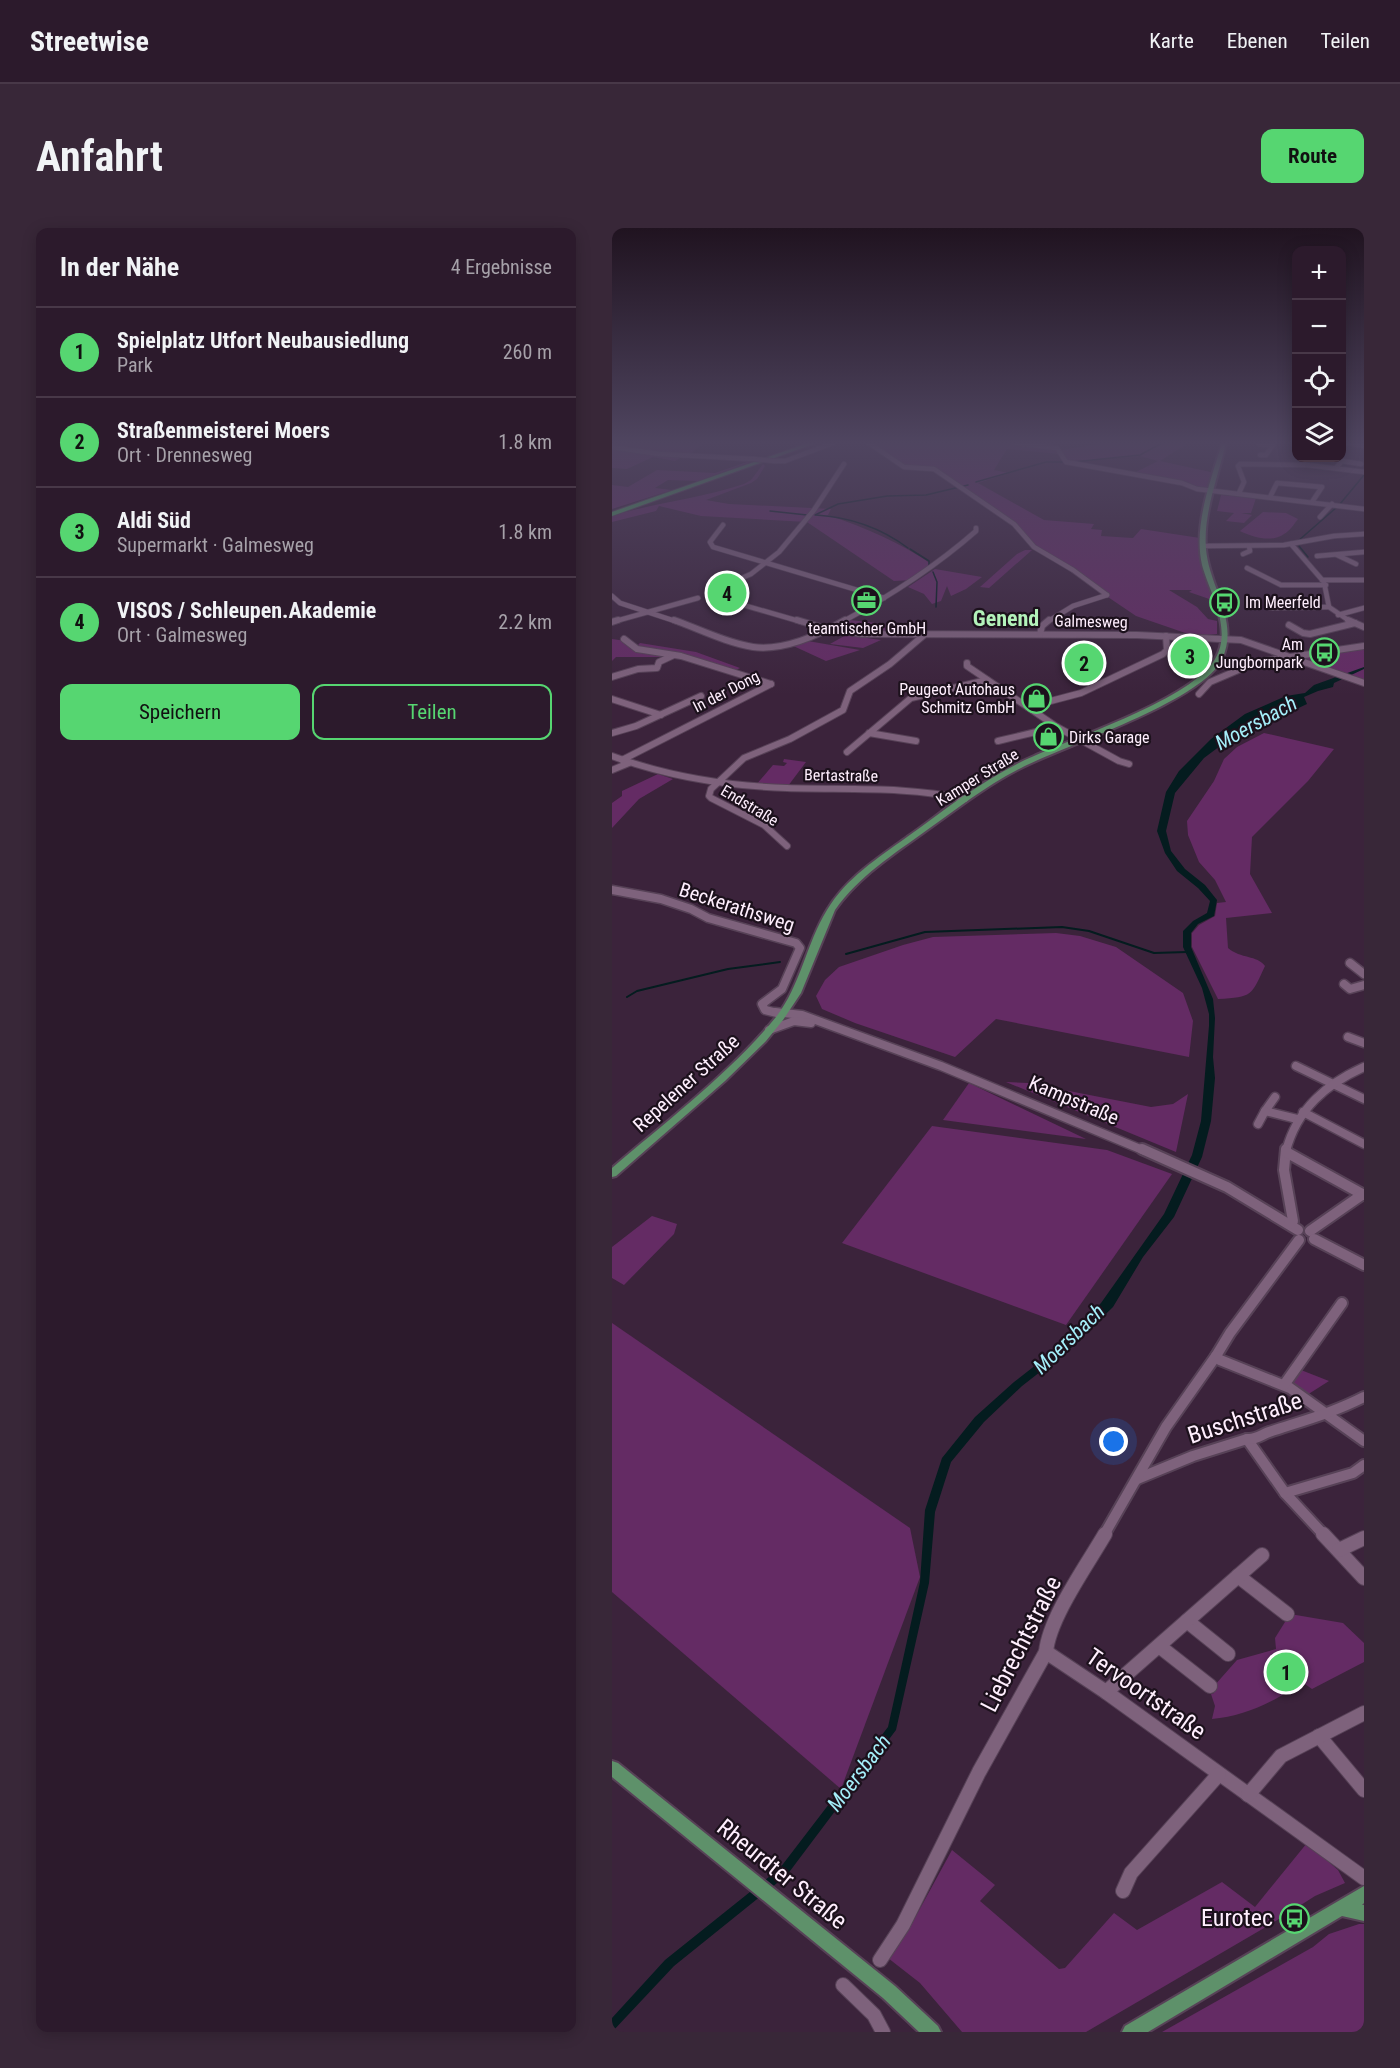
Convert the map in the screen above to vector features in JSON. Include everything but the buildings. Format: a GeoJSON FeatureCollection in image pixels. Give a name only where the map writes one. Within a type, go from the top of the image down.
{"type":"FeatureCollection","features":[{"type":"Feature","properties":{"kind":"main road","name":"Kamper Straße"},"geometry":{"type":"LineString","coordinates":[[781,1012],[804,976],[832,909],[841,896],[868,870],[964,799],[1015,768],[1192,686],[1205,676],[1218,661],[1224,640],[1220,604],[1207,570],[1203,546],[1206,527]]}},
{"type":"Feature","properties":{"kind":"main road","name":"Repelener Straße"},"geometry":{"type":"LineString","coordinates":[[612,1174],[722,1077],[770,1030],[781,1012]]}},
{"type":"Feature","properties":{"kind":"main road","name":"Rheurdter Straße"},"geometry":{"type":"LineString","coordinates":[[612,1768],[889,1992],[925,2028]]}},
{"type":"Feature","properties":{"kind":"main road"},"geometry":{"type":"LineString","coordinates":[[1131,2032],[1364,1894]]}},
{"type":"Feature","properties":{"kind":"main road"},"geometry":{"type":"LineString","coordinates":[[1342,1908],[1364,1913]]}},
{"type":"Feature","properties":{"kind":"street"},"geometry":{"type":"LineString","coordinates":[[721,527],[710,542],[711,546],[884,598]]}},
{"type":"Feature","properties":{"kind":"street"},"geometry":{"type":"LineString","coordinates":[[612,622],[710,595],[742,579],[766,564],[788,544],[800,527]]}},
{"type":"Feature","properties":{"kind":"street"},"geometry":{"type":"LineString","coordinates":[[1018,527],[1034,547],[1073,570],[1107,595],[1086,600],[1055,616],[1042,626],[1040,634]]}},
{"type":"Feature","properties":{"kind":"street"},"geometry":{"type":"LineString","coordinates":[[612,596],[620,603],[733,641],[760,647],[775,646],[827,628],[884,598],[949,555],[976,531],[976,528]]}},
{"type":"Feature","properties":{"kind":"street"},"geometry":{"type":"LineString","coordinates":[[1203,546],[1291,544],[1334,536],[1364,534]]}},
{"type":"Feature","properties":{"kind":"street"},"geometry":{"type":"LineString","coordinates":[[1291,544],[1324,582],[1329,606],[1338,615],[1364,627]]}},
{"type":"Feature","properties":{"kind":"street"},"geometry":{"type":"LineString","coordinates":[[1242,554],[1250,551],[1249,546]]}},
{"type":"Feature","properties":{"kind":"street"},"geometry":{"type":"LineString","coordinates":[[1317,556],[1363,551]]}},
{"type":"Feature","properties":{"kind":"street"},"geometry":{"type":"LineString","coordinates":[[1353,553],[1364,560]]}},
{"type":"Feature","properties":{"kind":"street"},"geometry":{"type":"LineString","coordinates":[[1337,555],[1356,564]]}},
{"type":"Feature","properties":{"kind":"street"},"geometry":{"type":"LineString","coordinates":[[1247,568],[1281,585],[1364,580]]}},
{"type":"Feature","properties":{"kind":"street","name":"Galmesweg"},"geometry":{"type":"LineString","coordinates":[[710,595],[827,628],[862,634],[1166,636],[1224,640]]}},
{"type":"Feature","properties":{"kind":"street"},"geometry":{"type":"LineString","coordinates":[[1271,608],[1329,606]]}},
{"type":"Feature","properties":{"kind":"street"},"geometry":{"type":"LineString","coordinates":[[1338,615],[1364,608]]}},
{"type":"Feature","properties":{"kind":"street"},"geometry":{"type":"LineString","coordinates":[[1290,625],[1303,633],[1310,634],[1355,623]]}},
{"type":"Feature","properties":{"kind":"street"},"geometry":{"type":"LineString","coordinates":[[716,784],[744,758],[790,740],[843,710],[850,691],[890,664],[924,635]]}},
{"type":"Feature","properties":{"kind":"street"},"geometry":{"type":"LineString","coordinates":[[1028,707],[1081,693],[1163,654],[1167,650],[1166,636]]}},
{"type":"Feature","properties":{"kind":"street","name":"In der Dong"},"geometry":{"type":"LineString","coordinates":[[624,639],[637,649],[674,655],[771,684],[625,761]]}},
{"type":"Feature","properties":{"kind":"street"},"geometry":{"type":"LineString","coordinates":[[1224,640],[1254,642],[1288,657],[1364,683]]}},
{"type":"Feature","properties":{"kind":"street"},"geometry":{"type":"LineString","coordinates":[[1199,694],[1210,682],[1261,662],[1364,646]]}},
{"type":"Feature","properties":{"kind":"street"},"geometry":{"type":"LineString","coordinates":[[612,677],[638,669],[657,668],[659,662],[674,655]]}},
{"type":"Feature","properties":{"kind":"street"},"geometry":{"type":"LineString","coordinates":[[967,663],[967,666],[1058,727],[1119,761],[1129,764]]}},
{"type":"Feature","properties":{"kind":"street"},"geometry":{"type":"LineString","coordinates":[[846,752],[911,698],[987,680]]}},
{"type":"Feature","properties":{"kind":"street"},"geometry":{"type":"LineString","coordinates":[[612,733],[636,726],[701,696]]}},
{"type":"Feature","properties":{"kind":"street"},"geometry":{"type":"LineString","coordinates":[[612,699],[661,715]]}},
{"type":"Feature","properties":{"kind":"street"},"geometry":{"type":"LineString","coordinates":[[998,741],[1058,727]]}},
{"type":"Feature","properties":{"kind":"street"},"geometry":{"type":"LineString","coordinates":[[869,733],[916,741]]}},
{"type":"Feature","properties":{"kind":"street","name":"Endstraße"},"geometry":{"type":"LineString","coordinates":[[612,756],[667,775],[716,784],[709,796],[764,825],[787,846]]}},
{"type":"Feature","properties":{"kind":"street"},"geometry":{"type":"LineString","coordinates":[[612,770],[625,761]]}},
{"type":"Feature","properties":{"kind":"street","name":"Bertastraße"},"geometry":{"type":"LineString","coordinates":[[716,784],[906,790],[964,799]]}},
{"type":"Feature","properties":{"kind":"street","name":"Beckerathsweg"},"geometry":{"type":"LineString","coordinates":[[612,890],[632,891],[661,899],[692,909],[708,918],[796,943],[800,948],[784,985],[762,1004],[765,1010],[781,1012]]}},
{"type":"Feature","properties":{"kind":"street"},"geometry":{"type":"LineString","coordinates":[[1350,963],[1364,974]]}},
{"type":"Feature","properties":{"kind":"street"},"geometry":{"type":"LineString","coordinates":[[1344,984],[1350,989],[1364,985]]}},
{"type":"Feature","properties":{"kind":"street","name":"Kampstraße"},"geometry":{"type":"LineString","coordinates":[[781,1012],[826,1026]]}},
{"type":"Feature","properties":{"kind":"street","name":"Kampstraße"},"geometry":{"type":"LineString","coordinates":[[781,1012],[945,1065],[1201,1174],[1289,1224],[1298,1235]]}},
{"type":"Feature","properties":{"kind":"street","name":"Kampstraße"},"geometry":{"type":"LineString","coordinates":[[770,1030],[794,1022],[812,1023]]}},
{"type":"Feature","properties":{"kind":"street"},"geometry":{"type":"LineString","coordinates":[[1348,1037],[1364,1043]]}},
{"type":"Feature","properties":{"kind":"street"},"geometry":{"type":"LineString","coordinates":[[1296,1065],[1364,1099]]}},
{"type":"Feature","properties":{"kind":"street"},"geometry":{"type":"LineString","coordinates":[[1289,1224],[1293,1221],[1284,1170],[1289,1137],[1300,1116],[1334,1083],[1364,1067]]}},
{"type":"Feature","properties":{"kind":"street"},"geometry":{"type":"LineString","coordinates":[[1258,1124],[1275,1097]]}},
{"type":"Feature","properties":{"kind":"street"},"geometry":{"type":"LineString","coordinates":[[1265,1111],[1300,1116],[1364,1144]]}},
{"type":"Feature","properties":{"kind":"street"},"geometry":{"type":"LineString","coordinates":[[1286,1152],[1363,1195],[1312,1235],[1309,1242],[1298,1235]]}},
{"type":"Feature","properties":{"kind":"street","name":"Liebrechtstraße"},"geometry":{"type":"LineString","coordinates":[[880,1960],[903,1925],[979,1772],[1046,1652],[1047,1639],[1054,1623],[1166,1427],[1217,1357],[1230,1333],[1298,1235]]}},
{"type":"Feature","properties":{"kind":"street"},"geometry":{"type":"LineString","coordinates":[[1312,1235],[1364,1265]]}},
{"type":"Feature","properties":{"kind":"street"},"geometry":{"type":"LineString","coordinates":[[1284,1385],[1342,1303]]}},
{"type":"Feature","properties":{"kind":"street"},"geometry":{"type":"LineString","coordinates":[[1217,1357],[1284,1385],[1329,1414],[1364,1441]]}},
{"type":"Feature","properties":{"kind":"street","name":"Buschstraße"},"geometry":{"type":"LineString","coordinates":[[1137,1479],[1193,1456],[1247,1439],[1253,1440],[1267,1433],[1329,1414],[1364,1397]]}},
{"type":"Feature","properties":{"kind":"street"},"geometry":{"type":"LineString","coordinates":[[1247,1439],[1285,1493],[1364,1578]]}},
{"type":"Feature","properties":{"kind":"street"},"geometry":{"type":"LineString","coordinates":[[1285,1493],[1353,1473],[1364,1465]]}},
{"type":"Feature","properties":{"kind":"street"},"geometry":{"type":"LineString","coordinates":[[1339,1550],[1364,1538]]}},
{"type":"Feature","properties":{"kind":"street"},"geometry":{"type":"LineString","coordinates":[[1106,1692],[1262,1555]]}},
{"type":"Feature","properties":{"kind":"street"},"geometry":{"type":"LineString","coordinates":[[1238,1576],[1287,1614]]}},
{"type":"Feature","properties":{"kind":"street"},"geometry":{"type":"LineString","coordinates":[[1187,1621],[1228,1654]]}},
{"type":"Feature","properties":{"kind":"street"},"geometry":{"type":"LineString","coordinates":[[1159,1646],[1210,1686]]}},
{"type":"Feature","properties":{"kind":"street","name":"Tervoortstraße"},"geometry":{"type":"LineString","coordinates":[[1046,1652],[1106,1692],[1364,1878]]}},
{"type":"Feature","properties":{"kind":"street"},"geometry":{"type":"LineString","coordinates":[[1248,1795],[1281,1756],[1364,1713]]}},
{"type":"Feature","properties":{"kind":"street"},"geometry":{"type":"LineString","coordinates":[[1319,1736],[1364,1791]]}},
{"type":"Feature","properties":{"kind":"street"},"geometry":{"type":"LineString","coordinates":[[1123,1892],[1131,1873],[1219,1774]]}},
{"type":"Feature","properties":{"kind":"street"},"geometry":{"type":"LineString","coordinates":[[843,1986],[873,2015],[883,2032]]}},
{"type":"Feature","properties":{"kind":"shaded area"},"geometry":{"type":"Polygon","coordinates":[[[815,527],[861,527],[908,549],[933,565],[913,580],[894,581],[815,527]]]}},
{"type":"Feature","properties":{"kind":"shaded area"},"geometry":{"type":"Polygon","coordinates":[[[1092,527],[1091,529],[1102,530],[1101,536],[1133,538],[1141,529],[1200,538],[1202,566],[1215,601],[1189,592],[1192,590],[1169,590],[1197,607],[1208,619],[1217,621],[1217,634],[1194,636],[1136,616],[1034,547],[1019,528],[1092,527]]]}},
{"type":"Feature","properties":{"kind":"shaded area"},"geometry":{"type":"Polygon","coordinates":[[[1245,527],[1292,527],[1279,537],[1268,539],[1240,531],[1245,527]]]}},
{"type":"Feature","properties":{"kind":"shaded area"},"geometry":{"type":"Polygon","coordinates":[[[1025,550],[1032,550],[989,588],[980,587],[1017,554],[1025,550]]]}},
{"type":"Feature","properties":{"kind":"shaded area"},"geometry":{"type":"Polygon","coordinates":[[[935,569],[982,577],[966,589],[951,596],[947,586],[941,601],[932,604],[924,594],[908,587],[935,569]]]}},
{"type":"Feature","properties":{"kind":"shaded area"},"geometry":{"type":"Polygon","coordinates":[[[850,620],[885,624],[890,633],[835,628],[850,620]]]}},
{"type":"Feature","properties":{"kind":"shaded area"},"geometry":{"type":"Polygon","coordinates":[[[846,635],[881,640],[863,648],[830,644],[846,635]]]}},
{"type":"Feature","properties":{"kind":"shaded area"},"geometry":{"type":"Polygon","coordinates":[[[612,639],[626,641],[628,645],[667,657],[616,657],[612,661],[612,639]]]}},
{"type":"Feature","properties":{"kind":"shaded area"},"geometry":{"type":"Polygon","coordinates":[[[802,640],[860,650],[826,661],[789,644],[802,640]]]}},
{"type":"Feature","properties":{"kind":"shaded area"},"geometry":{"type":"Polygon","coordinates":[[[640,643],[696,652],[740,668],[732,672],[636,647],[640,643]]]}},
{"type":"Feature","properties":{"kind":"shaded area"},"geometry":{"type":"Polygon","coordinates":[[[1364,648],[1364,680],[1298,657],[1364,648]]]}},
{"type":"Feature","properties":{"kind":"shaded area"},"geometry":{"type":"Polygon","coordinates":[[[1264,733],[1334,749],[1308,781],[1252,837],[1250,874],[1272,913],[1226,918],[1228,948],[1238,954],[1258,960],[1265,966],[1257,984],[1245,996],[1218,999],[1192,947],[1192,933],[1199,925],[1215,916],[1217,903],[1226,902],[1215,880],[1199,862],[1188,835],[1187,821],[1214,781],[1224,759],[1237,747],[1264,733]]]}},
{"type":"Feature","properties":{"kind":"shaded area"},"geometry":{"type":"Polygon","coordinates":[[[784,759],[806,762],[788,786],[756,785],[773,765],[784,766],[787,763],[783,762],[784,759]]]}},
{"type":"Feature","properties":{"kind":"shaded area"},"geometry":{"type":"Polygon","coordinates":[[[658,774],[673,779],[639,799],[612,828],[612,803],[622,796],[622,791],[658,774]]]}},
{"type":"Feature","properties":{"kind":"shaded area"},"geometry":{"type":"Polygon","coordinates":[[[1056,933],[1080,936],[1116,947],[1183,993],[1193,1021],[1189,1057],[996,1019],[955,1057],[855,1023],[822,1009],[816,996],[825,980],[839,967],[933,937],[1056,933]]]}},
{"type":"Feature","properties":{"kind":"shaded area"},"geometry":{"type":"Polygon","coordinates":[[[1006,1082],[1028,1083],[1151,1107],[1173,1104],[1188,1094],[1176,1152],[1006,1082]]]}},
{"type":"Feature","properties":{"kind":"shaded area"},"geometry":{"type":"Polygon","coordinates":[[[969,1083],[1086,1139],[943,1120],[969,1083]]]}},
{"type":"Feature","properties":{"kind":"shaded area"},"geometry":{"type":"Polygon","coordinates":[[[932,1126],[1107,1150],[1172,1174],[1066,1325],[842,1243],[932,1126]]]}},
{"type":"Feature","properties":{"kind":"shaded area"},"geometry":{"type":"Polygon","coordinates":[[[652,1216],[677,1224],[674,1234],[624,1285],[612,1278],[612,1247],[652,1216]]]}},
{"type":"Feature","properties":{"kind":"shaded area"},"geometry":{"type":"Polygon","coordinates":[[[612,1323],[910,1528],[920,1577],[841,1789],[612,1592],[612,1323]]]}},
{"type":"Feature","properties":{"kind":"shaded area"},"geometry":{"type":"Polygon","coordinates":[[[1301,1370],[1329,1381],[1307,1395],[1292,1382],[1301,1370]]]}},
{"type":"Feature","properties":{"kind":"shaded area"},"geometry":{"type":"Polygon","coordinates":[[[1290,1614],[1343,1623],[1364,1643],[1364,1662],[1312,1689],[1302,1682],[1255,1709],[1212,1719],[1215,1706],[1211,1694],[1214,1693],[1214,1686],[1237,1660],[1276,1649],[1275,1638],[1290,1614]]]}},
{"type":"Feature","properties":{"kind":"shaded area"},"geometry":{"type":"Polygon","coordinates":[[[1307,1843],[1338,1870],[1345,1883],[1315,1896],[1086,2032],[962,2032],[920,1983],[888,1958],[911,1925],[952,1850],[995,1885],[980,1901],[1059,1969],[1065,1968],[1114,1913],[1137,1930],[1222,1882],[1255,1907],[1307,1843]]]}},
{"type":"Feature","properties":{"kind":"shaded area"},"geometry":{"type":"Polygon","coordinates":[[[1364,1924],[1364,2032],[1162,2032],[1313,1947],[1329,1934],[1364,1924]]]}},
{"type":"Feature","properties":{"kind":"water","name":"Moersbach"},"geometry":{"type":"Polygon","coordinates":[[[1364,667],[1334,683],[1333,687],[1304,697],[1307,704],[1224,743],[1204,758],[1175,793],[1166,831],[1171,851],[1185,869],[1205,885],[1217,900],[1214,916],[1198,924],[1191,933],[1191,947],[1213,999],[1215,1018],[1213,1057],[1215,1078],[1211,1121],[1202,1157],[1174,1217],[1143,1257],[1113,1307],[1072,1347],[1022,1386],[984,1422],[951,1462],[935,1512],[929,1583],[896,1730],[787,1875],[674,1966],[612,2032],[612,2018],[665,1960],[780,1868],[888,1727],[920,1582],[925,1510],[942,1458],[975,1417],[1014,1382],[1064,1343],[1101,1303],[1164,1214],[1192,1155],[1201,1121],[1209,1014],[1202,988],[1183,947],[1183,931],[1193,921],[1207,913],[1210,901],[1177,871],[1165,853],[1157,831],[1166,792],[1179,771],[1211,739],[1245,714],[1286,696],[1305,693],[1314,685],[1364,667]]]}},
{"type":"Feature","properties":{"kind":"waterway"},"geometry":{"type":"LineString","coordinates":[[871,527],[908,548]]}},
{"type":"Feature","properties":{"kind":"waterway"},"geometry":{"type":"LineString","coordinates":[[1298,541],[1314,527]]}},
{"type":"Feature","properties":{"kind":"waterway"},"geometry":{"type":"LineString","coordinates":[[1299,546],[1308,557]]}},
{"type":"Feature","properties":{"kind":"waterway"},"geometry":{"type":"LineString","coordinates":[[910,549],[929,561],[929,566]]}},
{"type":"Feature","properties":{"kind":"waterway"},"geometry":{"type":"LineString","coordinates":[[933,572],[937,582],[936,607]]}},
{"type":"Feature","properties":{"kind":"waterway"},"geometry":{"type":"LineString","coordinates":[[846,954],[925,932],[1062,927],[1089,931],[1154,953],[1187,952]]}},
{"type":"Feature","properties":{"kind":"waterway"},"geometry":{"type":"LineString","coordinates":[[627,997],[637,991],[728,969],[780,962]]}},
{"type":"Feature","properties":{"kind":"place","name":"VISOS / Schleupen.Akademie"},"geometry":{"type":"Point","coordinates":[727,593]}},
{"type":"Feature","properties":{"kind":"place","name":"teamtischer GmbH"},"geometry":{"type":"Point","coordinates":[867,600]}},
{"type":"Feature","properties":{"kind":"place","name":"Im Meerfeld"},"geometry":{"type":"Point","coordinates":[1224,602]}},
{"type":"Feature","properties":{"kind":"place","name":"Am Jungbornpark"},"geometry":{"type":"Point","coordinates":[1324,653]}},
{"type":"Feature","properties":{"kind":"place","name":"Aldi Süd"},"geometry":{"type":"Point","coordinates":[1190,656]}},
{"type":"Feature","properties":{"kind":"place","name":"Straßenmeisterei Moers"},"geometry":{"type":"Point","coordinates":[1084,663]}},
{"type":"Feature","properties":{"kind":"place","name":"Peugeot Autohaus Schmitz GmbH"},"geometry":{"type":"Point","coordinates":[1036,698]}},
{"type":"Feature","properties":{"kind":"place","name":"Dirks Garage"},"geometry":{"type":"Point","coordinates":[1048,737]}},
{"type":"Feature","properties":{"kind":"place","name":"Spielplatz Utfort Neubausiedlung"},"geometry":{"type":"Point","coordinates":[1286,1672]}},
{"type":"Feature","properties":{"kind":"place","name":"Eurotec"},"geometry":{"type":"Point","coordinates":[1294,1918]}},
{"type":"Feature","properties":{"kind":"district","name":"Genend"},"geometry":{"type":"Point","coordinates":[1006,618]}}]}
